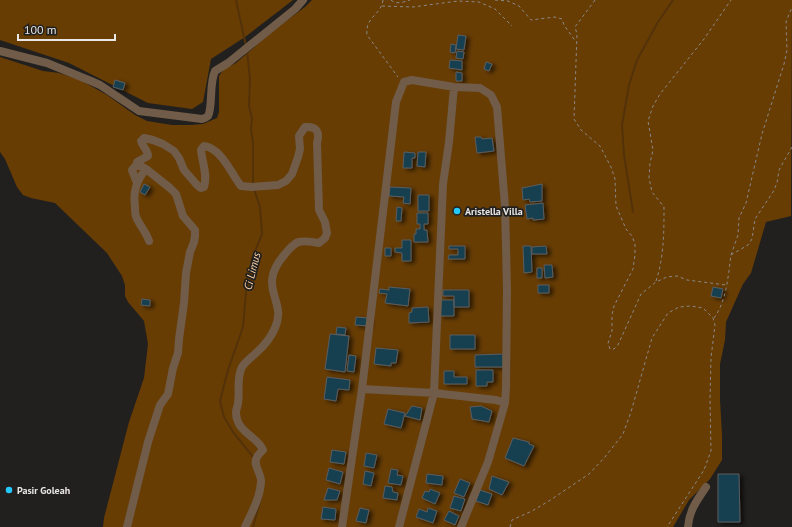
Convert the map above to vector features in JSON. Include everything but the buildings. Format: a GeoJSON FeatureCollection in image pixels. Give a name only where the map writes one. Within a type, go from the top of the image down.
{"type":"FeatureCollection","features":[{"type":"Feature","properties":{"kind":"street"},"geometry":{"type":"LineString","coordinates":[[0,50],[47,63],[91,81],[100,85],[139,111],[202,119],[207,117],[209,113],[210,91],[215,71],[234,59],[295,9],[303,0]]}},
{"type":"Feature","properties":{"kind":"street"},"geometry":{"type":"LineString","coordinates":[[342,527],[362,389],[396,102],[404,82],[412,80],[454,87],[480,88],[490,95],[497,108],[505,206],[507,289],[505,403],[488,462],[461,527]]}},
{"type":"Feature","properties":{"kind":"street"},"geometry":{"type":"LineString","coordinates":[[399,527],[434,393],[443,184],[449,142],[454,87]]}},
{"type":"Feature","properties":{"kind":"street"},"geometry":{"type":"LineString","coordinates":[[137,183],[132,170],[138,161],[148,156],[148,153],[140,140],[144,138],[163,144],[174,151],[184,170],[201,188],[204,187],[205,183],[201,150],[204,146],[212,148],[227,163],[240,186],[252,187],[278,185],[286,181],[292,174],[300,149],[299,136],[307,126],[318,132],[319,210],[325,222],[327,233],[325,238],[319,243],[303,241],[295,243],[282,257],[274,270],[271,279],[271,288],[279,316],[275,328],[259,350],[242,366],[238,379],[238,404],[236,411],[237,423],[262,446],[263,450],[257,457],[256,461],[257,470],[262,480],[257,501],[245,527]]}},
{"type":"Feature","properties":{"kind":"street"},"geometry":{"type":"LineString","coordinates":[[127,527],[148,442],[160,406],[168,394],[173,368],[178,353],[187,267],[195,236],[194,230],[183,216],[176,194],[146,169],[137,164]]}},
{"type":"Feature","properties":{"kind":"street"},"geometry":{"type":"LineString","coordinates":[[146,169],[140,176],[134,191],[136,218],[147,234],[149,241]]}},
{"type":"Feature","properties":{"kind":"street"},"geometry":{"type":"LineString","coordinates":[[362,389],[434,393],[496,400],[505,403]]}},
{"type":"Feature","properties":{"kind":"street"},"geometry":{"type":"LineString","coordinates":[[688,527],[688,518],[691,510],[706,487]]}},
{"type":"Feature","properties":{"kind":"path"},"geometry":{"type":"LineString","coordinates":[[383,0],[382,6],[368,22],[366,29],[367,36],[399,79],[404,82]]}},
{"type":"Feature","properties":{"kind":"path"},"geometry":{"type":"LineString","coordinates":[[391,0],[392,2],[400,3],[410,0]]}},
{"type":"Feature","properties":{"kind":"path"},"geometry":{"type":"LineString","coordinates":[[495,0],[508,1],[519,6],[531,20],[555,17],[562,19],[564,26],[576,42]]}},
{"type":"Feature","properties":{"kind":"path"},"geometry":{"type":"LineString","coordinates":[[595,0],[575,27],[577,34],[574,119],[581,130],[600,146],[611,167],[615,179],[616,206],[626,229],[632,236],[635,244],[633,268],[614,306],[612,315],[612,331],[608,343],[610,349],[614,349],[618,345],[641,294],[656,282],[667,277],[677,276],[687,280],[726,285]]}},
{"type":"Feature","properties":{"kind":"path"},"geometry":{"type":"LineString","coordinates":[[656,282],[661,267],[663,252],[664,207],[652,192],[650,185],[650,163],[653,150],[648,121],[653,106],[660,94],[704,38],[731,0]]}},
{"type":"Feature","properties":{"kind":"path"},"geometry":{"type":"LineString","coordinates":[[382,6],[413,7],[458,1],[479,2],[495,9],[512,26]]}},
{"type":"Feature","properties":{"kind":"path"},"geometry":{"type":"LineString","coordinates":[[713,318],[719,311],[724,298],[731,255],[738,235],[739,218],[746,203],[762,134],[784,64],[787,50],[786,22],[792,7]]}},
{"type":"Feature","properties":{"kind":"path"},"geometry":{"type":"LineString","coordinates":[[731,255],[748,245],[752,239],[755,219],[773,192],[777,183],[779,170],[792,147]]}},
{"type":"Feature","properties":{"kind":"path"},"geometry":{"type":"LineString","coordinates":[[510,527],[512,520],[549,501],[589,474],[604,458],[622,434],[631,412],[652,338],[668,313],[679,307],[691,306],[703,308],[713,318],[715,325],[711,358],[711,451],[704,470],[666,527]]}},
{"type":"Feature","properties":{"kind":"shaded area"},"geometry":{"type":"Polygon","coordinates":[[[0,0],[293,0],[245,37],[211,59],[203,102],[192,109],[148,103],[69,63],[0,40],[0,0]]]}},
{"type":"Feature","properties":{"kind":"shaded area"},"geometry":{"type":"Polygon","coordinates":[[[312,0],[792,0],[791,216],[766,222],[751,273],[743,284],[726,322],[725,340],[720,364],[722,460],[710,479],[689,500],[673,527],[103,527],[129,422],[144,378],[148,344],[144,321],[128,302],[125,296],[125,285],[122,276],[107,253],[55,203],[23,195],[17,187],[5,159],[0,152],[0,57],[43,71],[59,73],[80,80],[107,95],[135,115],[147,121],[172,125],[203,124],[217,118],[219,112],[219,76],[224,69],[236,63],[312,0]]]}},
{"type":"Feature","properties":{"kind":"waterway","name":"Ci Limus"},"geometry":{"type":"LineString","coordinates":[[236,0],[246,46]]}},
{"type":"Feature","properties":{"kind":"waterway"},"geometry":{"type":"LineString","coordinates":[[633,212],[624,155],[622,125],[629,85],[637,60],[658,22],[673,0]]}},
{"type":"Feature","properties":{"kind":"waterway","name":"Ci Limus"},"geometry":{"type":"LineString","coordinates":[[247,50],[250,79],[249,106],[252,118],[253,185]]}},
{"type":"Feature","properties":{"kind":"waterway","name":"Ci Limus"},"geometry":{"type":"LineString","coordinates":[[254,189],[260,207],[262,234],[253,256],[247,280],[243,327],[228,370],[220,401],[224,417],[233,432],[254,458]]}},
{"type":"Feature","properties":{"kind":"waterway","name":"Ci Limus"},"geometry":{"type":"LineString","coordinates":[[253,527],[261,499]]}},
{"type":"Feature","properties":{"kind":"place","name":"Aristella Villa"},"geometry":{"type":"Point","coordinates":[457,211]}},
{"type":"Feature","properties":{"kind":"place","name":"Pasir Goleah"},"geometry":{"type":"Point","coordinates":[9,490]}}]}
